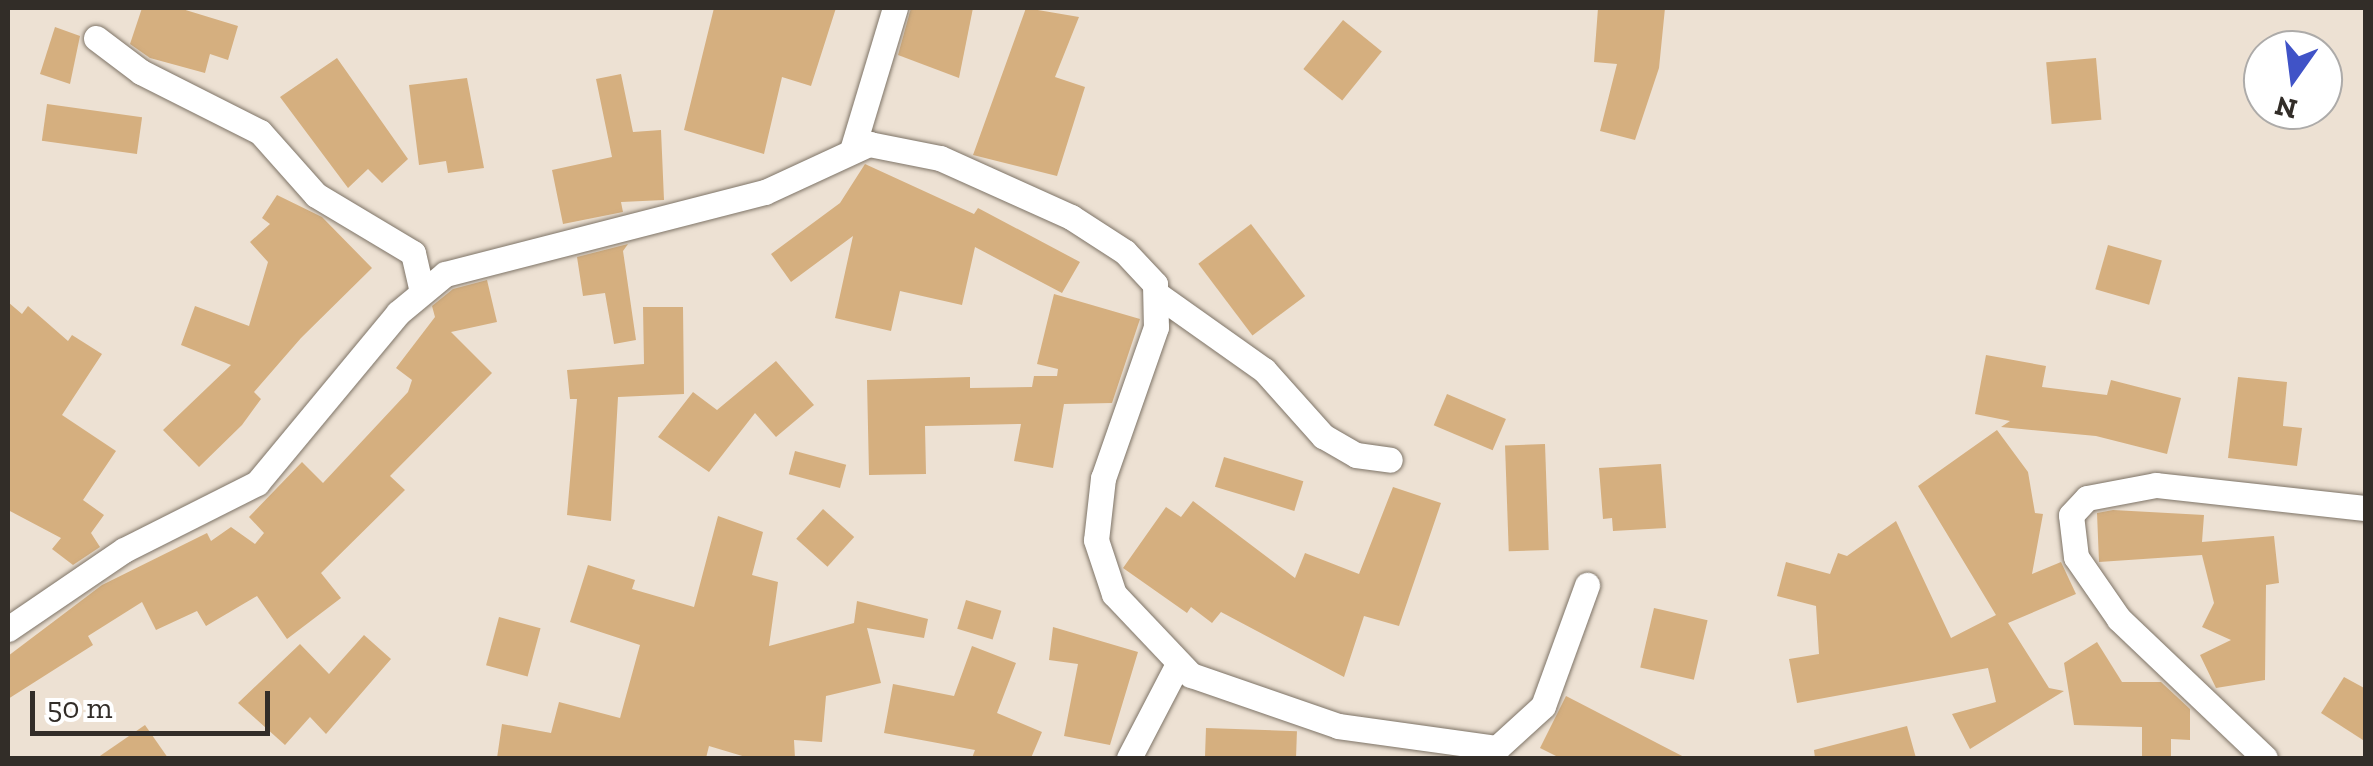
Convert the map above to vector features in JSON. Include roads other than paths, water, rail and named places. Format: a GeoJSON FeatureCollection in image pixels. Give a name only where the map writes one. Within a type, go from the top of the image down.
{"type":"FeatureCollection","features":[{"type":"Feature","properties":{"kind":"street"},"geometry":{"type":"LineString","coordinates":[[853,147],[895,8]]}},
{"type":"Feature","properties":{"kind":"street"},"geometry":{"type":"LineString","coordinates":[[96,38],[141,72],[260,132],[316,195],[412,253],[422,288]]}},
{"type":"Feature","properties":{"kind":"street"},"geometry":{"type":"LineString","coordinates":[[8,629],[124,550],[257,483],[422,288],[588,234],[765,192],[853,147],[882,144],[940,158],[1070,217],[1125,252],[1158,295],[1264,370],[1323,436],[1356,455],[1390,460]]}},
{"type":"Feature","properties":{"kind":"street"},"geometry":{"type":"LineString","coordinates":[[1158,295],[1156,327],[1103,478],[1096,540],[1114,594],[1178,664],[1283,712],[1447,743],[1497,748],[1530,722],[1558,672],[1587,585]]}},
{"type":"Feature","properties":{"kind":"street"},"geometry":{"type":"LineString","coordinates":[[2265,758],[2119,619],[2076,557],[2071,515],[2086,498],[2156,485],[2366,508]]}},
{"type":"Feature","properties":{"kind":"street"},"geometry":{"type":"LineString","coordinates":[[1129,758],[1178,664]]}},
{"type":"Feature","properties":{"kind":"street"},"geometry":{"type":"LineString","coordinates":[[1447,743],[1475,758]]}}]}
